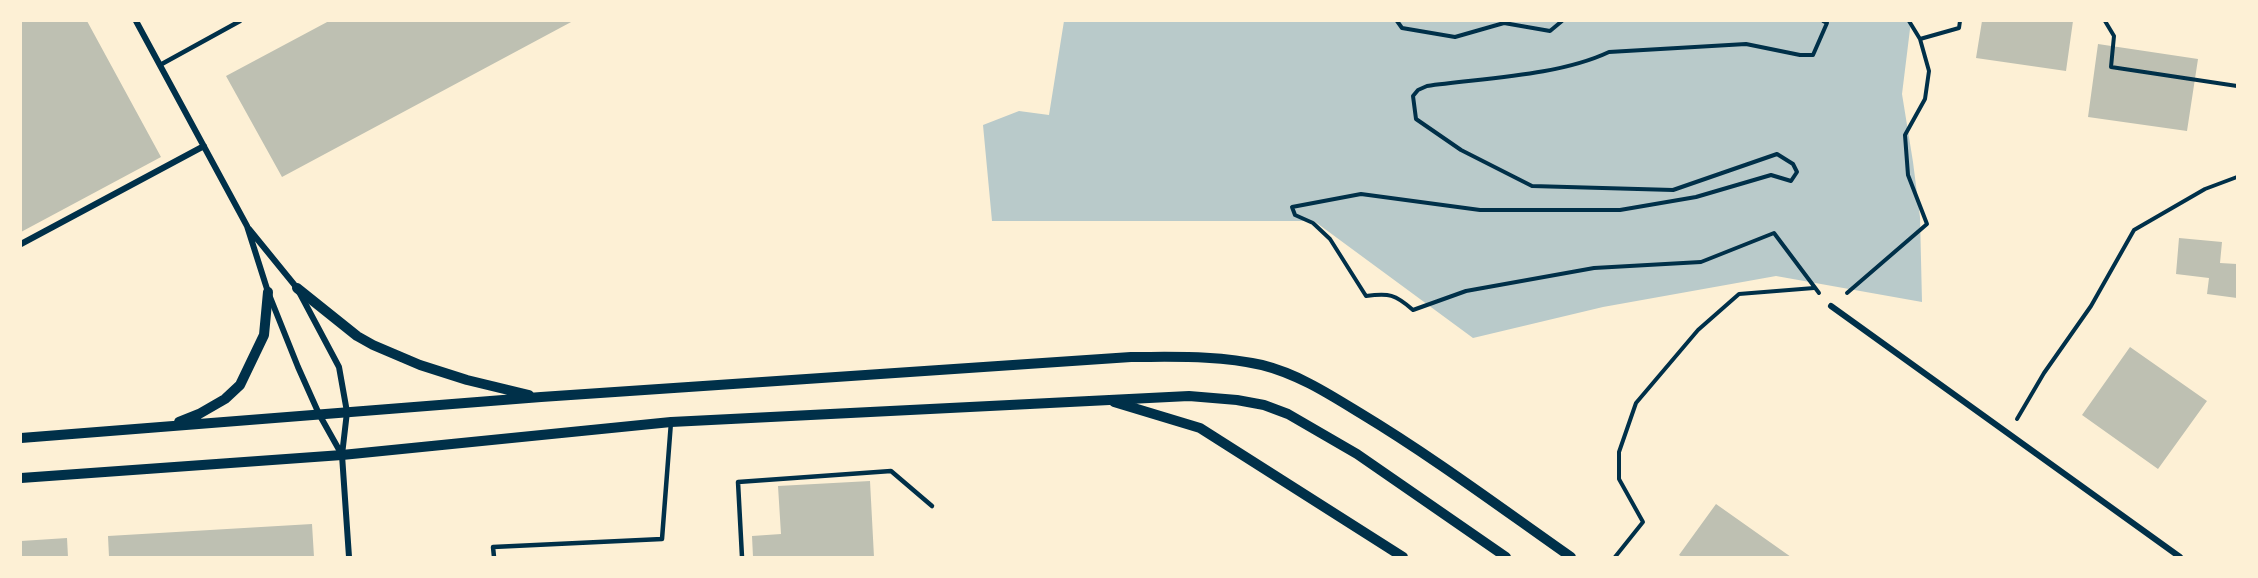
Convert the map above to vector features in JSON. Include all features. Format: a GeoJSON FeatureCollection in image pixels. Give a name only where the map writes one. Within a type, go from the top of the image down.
{"type":"FeatureCollection","features":[{"type":"Feature","properties":{"kind":"street"},"geometry":{"type":"LineString","coordinates":[[136,21],[247,226],[268,292],[319,414],[342,456]]}},
{"type":"Feature","properties":{"kind":"street"},"geometry":{"type":"LineString","coordinates":[[21,244],[204,146]]}},
{"type":"Feature","properties":{"kind":"street"},"geometry":{"type":"LineString","coordinates":[[247,226],[297,288],[339,367],[347,412],[342,456],[349,557]]}},
{"type":"Feature","properties":{"kind":"street"},"geometry":{"type":"LineString","coordinates":[[297,288],[357,336],[373,345],[420,365],[466,380],[541,397]]}},
{"type":"Feature","properties":{"kind":"street"},"geometry":{"type":"LineString","coordinates":[[166,427],[199,414],[225,399],[240,385],[264,335],[268,292]]}},
{"type":"Feature","properties":{"kind":"street"},"geometry":{"type":"LineString","coordinates":[[1831,306],[2180,557]]}},
{"type":"Feature","properties":{"kind":"street"},"geometry":{"type":"LineString","coordinates":[[21,438],[541,397],[1131,357],[1205,356],[1263,366],[1290,374],[1316,386],[1393,433],[1571,557]]}},
{"type":"Feature","properties":{"kind":"street"},"geometry":{"type":"LineString","coordinates":[[21,478],[342,456],[671,422],[1188,396],[1208,397],[1264,405],[1288,414],[1357,454],[1506,557]]}},
{"type":"Feature","properties":{"kind":"street"},"geometry":{"type":"LineString","coordinates":[[1108,400],[1200,428],[1403,557]]}},
{"type":"Feature","properties":{"kind":"lane"},"geometry":{"type":"LineString","coordinates":[[160,65],[240,21]]}},
{"type":"Feature","properties":{"kind":"lane"},"geometry":{"type":"LineString","coordinates":[[494,557],[493,547],[662,538],[671,422]]}},
{"type":"Feature","properties":{"kind":"lane"},"geometry":{"type":"LineString","coordinates":[[742,557],[738,482],[891,471],[932,506]]}},
{"type":"Feature","properties":{"kind":"path"},"geometry":{"type":"LineString","coordinates":[[1397,21],[1402,28],[1455,37],[1504,23],[1550,31],[1562,21]]}},
{"type":"Feature","properties":{"kind":"path"},"geometry":{"type":"LineString","coordinates":[[1823,21],[1827,23],[1813,55],[1800,55],[1746,44],[1609,52],[1589,61],[1560,68],[1427,86],[1418,90],[1413,96],[1416,119],[1461,150],[1532,186],[1673,190],[1777,154],[1793,164],[1797,172],[1791,181],[1771,175],[1696,197],[1620,210],[1480,210],[1361,194],[1292,207],[1295,215],[1313,223],[1330,239],[1366,296],[1384,293],[1398,297],[1413,310],[1466,291],[1594,268],[1701,262],[1774,233],[1831,306],[1927,224],[1908,175],[1905,135],[1925,99],[1929,71],[1920,39],[1909,21]]}},
{"type":"Feature","properties":{"kind":"path"},"geometry":{"type":"LineString","coordinates":[[1920,39],[1959,27],[1960,21]]}},
{"type":"Feature","properties":{"kind":"path"},"geometry":{"type":"LineString","coordinates":[[2105,21],[2114,36],[2111,67],[2237,86]]}},
{"type":"Feature","properties":{"kind":"path"},"geometry":{"type":"LineString","coordinates":[[2008,433],[2044,372],[2091,306],[2134,230],[2205,189],[2237,177]]}},
{"type":"Feature","properties":{"kind":"path"},"geometry":{"type":"LineString","coordinates":[[1615,557],[1643,522],[1619,479],[1619,452],[1636,403],[1698,330],[1739,294],[1815,288]]}},
{"type":"Feature","properties":{"kind":"shaded area"},"geometry":{"type":"Polygon","coordinates":[[[1064,21],[1911,21],[1902,94],[1920,217],[1922,302],[1776,276],[1603,307],[1473,338],[1314,221],[992,221],[983,125],[1019,111],[1049,115],[1064,21]]]}},
{"type":"Feature","properties":{"kind":"building"},"geometry":{"type":"Polygon","coordinates":[[[21,21],[87,21],[161,157],[21,232],[21,21]]]}},
{"type":"Feature","properties":{"kind":"building"},"geometry":{"type":"Polygon","coordinates":[[[329,21],[573,21],[282,177],[226,76],[329,21]]]}},
{"type":"Feature","properties":{"kind":"building"},"geometry":{"type":"Polygon","coordinates":[[[1982,21],[2073,21],[2066,71],[1976,58],[1982,21]]]}},
{"type":"Feature","properties":{"kind":"building"},"geometry":{"type":"Polygon","coordinates":[[[2098,44],[2198,59],[2187,131],[2088,117],[2098,44]]]}},
{"type":"Feature","properties":{"kind":"building"},"geometry":{"type":"Polygon","coordinates":[[[2179,238],[2222,242],[2220,263],[2237,264],[2237,298],[2207,294],[2209,278],[2176,274],[2179,238]]]}},
{"type":"Feature","properties":{"kind":"building"},"geometry":{"type":"Polygon","coordinates":[[[2130,347],[2207,401],[2158,469],[2082,415],[2130,347]]]}},
{"type":"Feature","properties":{"kind":"building"},"geometry":{"type":"Polygon","coordinates":[[[870,481],[874,557],[753,557],[752,536],[781,534],[778,486],[870,481]]]}},
{"type":"Feature","properties":{"kind":"building"},"geometry":{"type":"Polygon","coordinates":[[[1716,504],[1791,557],[1682,557],[1679,555],[1716,504]]]}},
{"type":"Feature","properties":{"kind":"building"},"geometry":{"type":"Polygon","coordinates":[[[312,524],[314,557],[109,557],[108,536],[312,524]]]}},
{"type":"Feature","properties":{"kind":"building"},"geometry":{"type":"Polygon","coordinates":[[[67,538],[68,557],[21,557],[21,541],[67,538]]]}}]}
